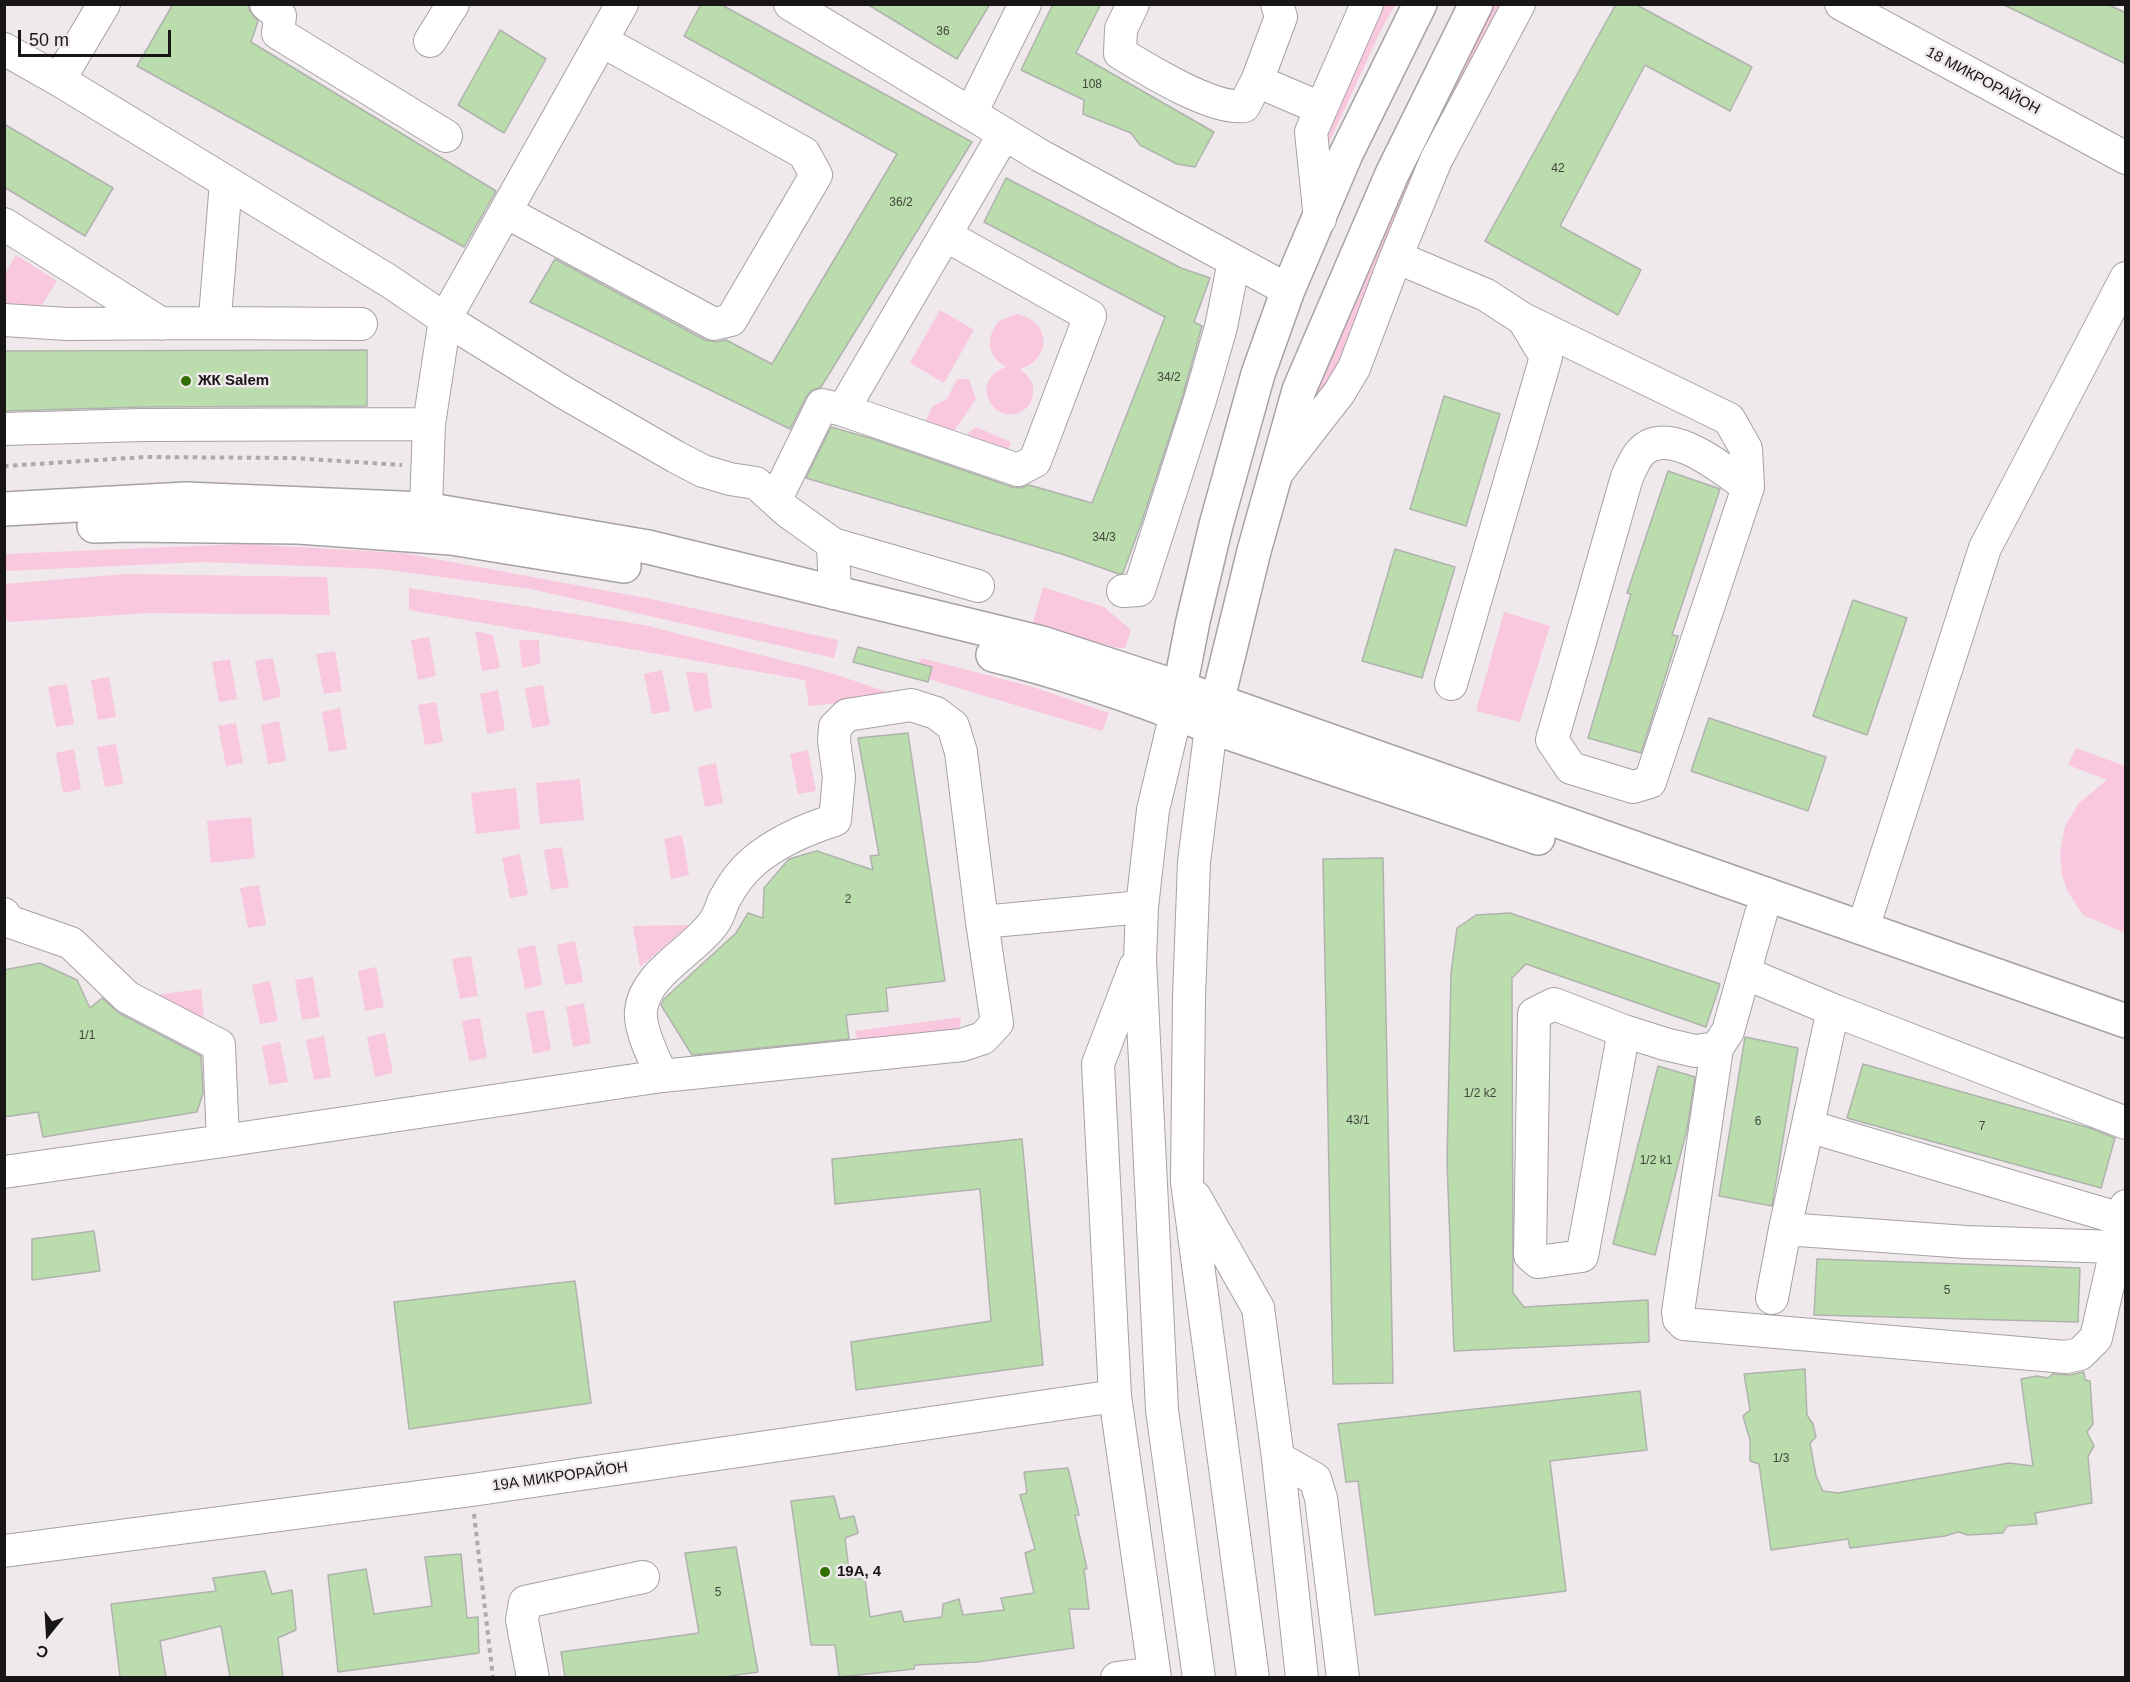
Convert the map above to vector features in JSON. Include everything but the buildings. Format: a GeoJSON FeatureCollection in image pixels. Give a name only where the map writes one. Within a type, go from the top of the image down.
{"type":"FeatureCollection","features":[{"type":"Feature","properties":{"kind":"main road"},"geometry":{"type":"LineString","coordinates":[[1178,700],[1216,525],[1258,374],[1288,290],[1346,153],[1420,4]]}},
{"type":"Feature","properties":{"kind":"main road"},"geometry":{"type":"LineString","coordinates":[[1215,715],[1254,551],[1299,390],[1392,174],[1476,4]]}},
{"type":"Feature","properties":{"kind":"main road"},"geometry":{"type":"LineString","coordinates":[[4,509],[186,499],[648,547],[1042,643],[1215,715],[2126,1044]]}},
{"type":"Feature","properties":{"kind":"main road"},"geometry":{"type":"LineString","coordinates":[[4,530],[151,525],[299,527],[425,523],[451,538],[647,570],[1178,700]]}},
{"type":"Feature","properties":{"kind":"main road"},"geometry":{"type":"LineString","coordinates":[[1215,715],[1863,928],[2126,1021]]}},
{"type":"Feature","properties":{"kind":"street"},"geometry":{"type":"LineString","coordinates":[[59,80],[104,4]]}},
{"type":"Feature","properties":{"kind":"street"},"geometry":{"type":"LineString","coordinates":[[266,4],[280,16],[279,33],[446,136]]}},
{"type":"Feature","properties":{"kind":"street"},"geometry":{"type":"LineString","coordinates":[[430,41],[453,4]]}},
{"type":"Feature","properties":{"kind":"street"},"geometry":{"type":"LineString","coordinates":[[425,523],[429,424],[445,319],[622,4]]}},
{"type":"Feature","properties":{"kind":"street"},"geometry":{"type":"LineString","coordinates":[[790,4],[835,16],[971,114],[1004,134],[1288,290]]}},
{"type":"Feature","properties":{"kind":"street"},"geometry":{"type":"LineString","coordinates":[[971,114],[1025,4]]}},
{"type":"Feature","properties":{"kind":"street"},"geometry":{"type":"LineString","coordinates":[[1133,4],[1121,29],[1120,53],[1191,91],[1237,107],[1244,106],[1257,81],[1281,17],[1277,4]]}},
{"type":"Feature","properties":{"kind":"street"},"geometry":{"type":"LineString","coordinates":[[1320,219],[1311,132],[1366,4]]}},
{"type":"Feature","properties":{"kind":"street"},"geometry":{"type":"LineString","coordinates":[[1275,475],[1339,393],[1354,369],[1396,257],[1436,160],[1519,4]]}},
{"type":"Feature","properties":{"kind":"street","name":"18 МИКРОРАЙОН"},"geometry":{"type":"LineString","coordinates":[[1841,4],[2126,158]]}},
{"type":"Feature","properties":{"kind":"street"},"geometry":{"type":"LineString","coordinates":[[506,212],[714,324],[731,320],[816,176],[804,153],[602,41]]}},
{"type":"Feature","properties":{"kind":"street"},"geometry":{"type":"LineString","coordinates":[[4,49],[390,281],[445,319],[563,392],[676,457],[703,471],[730,479],[756,483],[787,511],[834,544],[978,586]]}},
{"type":"Feature","properties":{"kind":"street"},"geometry":{"type":"LineString","coordinates":[[1257,81],[1320,108]]}},
{"type":"Feature","properties":{"kind":"street"},"geometry":{"type":"LineString","coordinates":[[843,410],[1004,134]]}},
{"type":"Feature","properties":{"kind":"street"},"geometry":{"type":"LineString","coordinates":[[208,323],[215,317],[226,182]]}},
{"type":"Feature","properties":{"kind":"street"},"geometry":{"type":"LineString","coordinates":[[4,224],[162,324]]}},
{"type":"Feature","properties":{"kind":"street"},"geometry":{"type":"LineString","coordinates":[[776,499],[822,405],[843,410],[1018,470],[1035,461],[1090,315],[945,235]]}},
{"type":"Feature","properties":{"kind":"street"},"geometry":{"type":"LineString","coordinates":[[1396,257],[1486,295],[1522,318],[1729,419],[1746,449],[1748,487],[1650,782],[1633,787],[1571,768],[1552,740],[1627,477],[1641,452],[1661,442],[1687,446],[1748,487]]}},
{"type":"Feature","properties":{"kind":"street"},"geometry":{"type":"LineString","coordinates":[[1123,591],[1139,590],[1200,400],[1221,327],[1234,261]]}},
{"type":"Feature","properties":{"kind":"street"},"geometry":{"type":"LineString","coordinates":[[1863,928],[1985,548],[2126,278]]}},
{"type":"Feature","properties":{"kind":"street"},"geometry":{"type":"LineString","coordinates":[[1451,684],[1546,357],[1522,318]]}},
{"type":"Feature","properties":{"kind":"street"},"geometry":{"type":"LineString","coordinates":[[4,320],[67,324],[361,324]]}},
{"type":"Feature","properties":{"kind":"street"},"geometry":{"type":"LineString","coordinates":[[4,429],[143,425],[429,424]]}},
{"type":"Feature","properties":{"kind":"street"},"geometry":{"type":"LineString","coordinates":[[834,544],[835,592]]}},
{"type":"Feature","properties":{"kind":"street"},"geometry":{"type":"LineString","coordinates":[[1178,700],[1153,810],[1142,907],[1141,952],[1162,1410],[1199,1677]]}},
{"type":"Feature","properties":{"kind":"street"},"geometry":{"type":"LineString","coordinates":[[4,1172],[223,1142],[662,1076],[962,1045],[983,1038],[996,1023],[961,752],[953,726],[936,713],[911,705],[847,716],[835,727],[834,741],[839,777],[835,820],[811,827],[773,846],[752,862],[738,876],[715,921],[646,991],[640,1012],[647,1043],[662,1076]]}},
{"type":"Feature","properties":{"kind":"street"},"geometry":{"type":"LineString","coordinates":[[1215,715],[1194,862],[1189,997],[1187,1182],[1253,1677]]}},
{"type":"Feature","properties":{"kind":"street"},"geometry":{"type":"LineString","coordinates":[[982,922],[1142,907]]}},
{"type":"Feature","properties":{"kind":"street"},"geometry":{"type":"LineString","coordinates":[[4,914],[5,920],[71,943],[127,997],[219,1045],[223,1142]]}},
{"type":"Feature","properties":{"kind":"street"},"geometry":{"type":"LineString","coordinates":[[1761,914],[1728,1031],[1717,1047],[1678,1312],[1679,1319],[1684,1324],[2066,1357],[2080,1354],[2096,1338],[2121,1224]]}},
{"type":"Feature","properties":{"kind":"street"},"geometry":{"type":"LineString","coordinates":[[1117,1677],[1154,1675],[1115,1396],[1098,1064],[1141,952]]}},
{"type":"Feature","properties":{"kind":"street"},"geometry":{"type":"LineString","coordinates":[[1745,973],[1833,1010],[2126,1123]]}},
{"type":"Feature","properties":{"kind":"street"},"geometry":{"type":"LineString","coordinates":[[1624,1031],[1582,1256],[1538,1262],[1530,1255],[1534,1014],[1554,1004],[1624,1031],[1695,1051],[1717,1047]]}},
{"type":"Feature","properties":{"kind":"street"},"geometry":{"type":"LineString","coordinates":[[1772,1298],[1833,1010]]}},
{"type":"Feature","properties":{"kind":"street"},"geometry":{"type":"LineString","coordinates":[[1808,1126],[2121,1224]]}},
{"type":"Feature","properties":{"kind":"street"},"geometry":{"type":"LineString","coordinates":[[1187,1182],[1258,1308],[1278,1458],[1302,1677]]}},
{"type":"Feature","properties":{"kind":"street"},"geometry":{"type":"LineString","coordinates":[[1785,1229],[1966,1242],[2121,1224]]}},
{"type":"Feature","properties":{"kind":"street","name":"19А МИКРОРАЙОН"},"geometry":{"type":"LineString","coordinates":[[4,1551],[472,1490],[1115,1396]]}},
{"type":"Feature","properties":{"kind":"street"},"geometry":{"type":"LineString","coordinates":[[1278,1458],[1316,1479],[1321,1498],[1342,1677]]}},
{"type":"Feature","properties":{"kind":"street"},"geometry":{"type":"LineString","coordinates":[[533,1677],[522,1620],[525,1602],[644,1577]]}},
{"type":"Feature","properties":{"kind":"path"},"geometry":{"type":"LineString","coordinates":[[4,466],[156,457],[292,458],[427,467]]}},
{"type":"Feature","properties":{"kind":"path"},"geometry":{"type":"LineString","coordinates":[[472,1490],[493,1677]]}},
{"type":"Feature","properties":{"kind":"shaded area"},"geometry":{"type":"Polygon","coordinates":[[[1375,5],[1395,5],[1379,34],[1323,156],[1324,115],[1375,5]]]}},
{"type":"Feature","properties":{"kind":"shaded area"},"geometry":{"type":"Polygon","coordinates":[[[1486,5],[1509,5],[1339,373],[1307,414],[1338,324],[1486,5]]]}},
{"type":"Feature","properties":{"kind":"shaded area"},"geometry":{"type":"Polygon","coordinates":[[[16,255],[57,281],[33,319],[5,303],[5,274],[16,255]]]}},
{"type":"Feature","properties":{"kind":"shaded area"},"geometry":{"type":"Polygon","coordinates":[[[940,310],[974,330],[944,383],[910,363],[940,310]]]}},
{"type":"Feature","properties":{"kind":"shaded area"},"geometry":{"type":"Polygon","coordinates":[[[1016,314],[1036,324],[1044,340],[1038,357],[1031,364],[1020,369],[1033,385],[1030,404],[1014,414],[1004,414],[990,402],[987,392],[988,383],[994,374],[1006,367],[992,352],[990,340],[999,321],[1016,314]]]}},
{"type":"Feature","properties":{"kind":"shaded area"},"geometry":{"type":"Polygon","coordinates":[[[957,379],[969,379],[976,399],[952,434],[924,424],[933,406],[947,399],[957,379]]]}},
{"type":"Feature","properties":{"kind":"shaded area"},"geometry":{"type":"Polygon","coordinates":[[[976,427],[1011,442],[1007,451],[967,434],[976,427]]]}},
{"type":"Feature","properties":{"kind":"shaded area"},"geometry":{"type":"Polygon","coordinates":[[[244,544],[403,553],[651,599],[838,640],[834,658],[531,589],[382,569],[203,562],[5,571],[5,554],[244,544]]]}},
{"type":"Feature","properties":{"kind":"shaded area"},"geometry":{"type":"Polygon","coordinates":[[[126,574],[327,577],[330,615],[149,613],[10,622],[5,618],[5,584],[126,574]]]}},
{"type":"Feature","properties":{"kind":"shaded area"},"geometry":{"type":"Polygon","coordinates":[[[1043,587],[1104,607],[1131,630],[1125,648],[1032,626],[1043,587]]]}},
{"type":"Feature","properties":{"kind":"shaded area"},"geometry":{"type":"Polygon","coordinates":[[[409,588],[644,625],[831,673],[902,697],[809,706],[805,680],[409,610],[409,588]]]}},
{"type":"Feature","properties":{"kind":"shaded area"},"geometry":{"type":"Polygon","coordinates":[[[1504,612],[1550,626],[1520,722],[1476,711],[1504,612]]]}},
{"type":"Feature","properties":{"kind":"shaded area"},"geometry":{"type":"Polygon","coordinates":[[[475,631],[493,635],[500,668],[482,671],[475,631]]]}},
{"type":"Feature","properties":{"kind":"shaded area"},"geometry":{"type":"Polygon","coordinates":[[[429,637],[436,676],[418,680],[411,640],[429,637]]]}},
{"type":"Feature","properties":{"kind":"shaded area"},"geometry":{"type":"Polygon","coordinates":[[[519,640],[539,640],[540,664],[522,668],[519,640]]]}},
{"type":"Feature","properties":{"kind":"shaded area"},"geometry":{"type":"Polygon","coordinates":[[[335,651],[342,691],[324,694],[316,654],[335,651]]]}},
{"type":"Feature","properties":{"kind":"shaded area"},"geometry":{"type":"Polygon","coordinates":[[[273,658],[281,697],[263,701],[255,661],[273,658]]]}},
{"type":"Feature","properties":{"kind":"shaded area"},"geometry":{"type":"Polygon","coordinates":[[[921,658],[1033,687],[1109,713],[1102,731],[915,675],[921,658]]]}},
{"type":"Feature","properties":{"kind":"shaded area"},"geometry":{"type":"Polygon","coordinates":[[[230,659],[237,699],[219,702],[212,662],[230,659]]]}},
{"type":"Feature","properties":{"kind":"shaded area"},"geometry":{"type":"Polygon","coordinates":[[[662,670],[670,711],[652,714],[644,674],[662,670]]]}},
{"type":"Feature","properties":{"kind":"shaded area"},"geometry":{"type":"Polygon","coordinates":[[[686,672],[707,673],[712,708],[694,712],[686,672]]]}},
{"type":"Feature","properties":{"kind":"shaded area"},"geometry":{"type":"Polygon","coordinates":[[[109,677],[116,717],[98,720],[91,680],[109,677]]]}},
{"type":"Feature","properties":{"kind":"shaded area"},"geometry":{"type":"Polygon","coordinates":[[[67,684],[74,724],[56,727],[48,687],[67,684]]]}},
{"type":"Feature","properties":{"kind":"shaded area"},"geometry":{"type":"Polygon","coordinates":[[[543,685],[550,725],[532,728],[525,688],[543,685]]]}},
{"type":"Feature","properties":{"kind":"shaded area"},"geometry":{"type":"Polygon","coordinates":[[[498,690],[505,730],[487,734],[480,694],[498,690]]]}},
{"type":"Feature","properties":{"kind":"shaded area"},"geometry":{"type":"Polygon","coordinates":[[[436,702],[443,742],[425,745],[418,705],[436,702]]]}},
{"type":"Feature","properties":{"kind":"shaded area"},"geometry":{"type":"Polygon","coordinates":[[[340,708],[347,749],[329,752],[322,712],[340,708]]]}},
{"type":"Feature","properties":{"kind":"shaded area"},"geometry":{"type":"Polygon","coordinates":[[[279,721],[286,761],[268,764],[261,725],[279,721]]]}},
{"type":"Feature","properties":{"kind":"shaded area"},"geometry":{"type":"Polygon","coordinates":[[[236,723],[243,763],[226,766],[218,726],[236,723]]]}},
{"type":"Feature","properties":{"kind":"shaded area"},"geometry":{"type":"Polygon","coordinates":[[[116,744],[123,784],[105,787],[97,747],[116,744]]]}},
{"type":"Feature","properties":{"kind":"shaded area"},"geometry":{"type":"Polygon","coordinates":[[[2076,748],[2125,766],[2125,933],[2083,915],[2067,890],[2062,875],[2060,854],[2065,826],[2079,803],[2107,780],[2068,765],[2076,748]]]}},
{"type":"Feature","properties":{"kind":"shaded area"},"geometry":{"type":"Polygon","coordinates":[[[74,749],[81,789],[63,793],[56,753],[74,749]]]}},
{"type":"Feature","properties":{"kind":"shaded area"},"geometry":{"type":"Polygon","coordinates":[[[808,750],[816,791],[798,794],[790,754],[808,750]]]}},
{"type":"Feature","properties":{"kind":"shaded area"},"geometry":{"type":"Polygon","coordinates":[[[716,763],[723,803],[705,807],[698,767],[716,763]]]}},
{"type":"Feature","properties":{"kind":"shaded area"},"geometry":{"type":"Polygon","coordinates":[[[580,779],[584,820],[540,824],[536,783],[580,779]]]}},
{"type":"Feature","properties":{"kind":"shaded area"},"geometry":{"type":"Polygon","coordinates":[[[516,788],[520,829],[476,834],[471,793],[516,788]]]}},
{"type":"Feature","properties":{"kind":"shaded area"},"geometry":{"type":"Polygon","coordinates":[[[251,817],[255,858],[211,863],[207,821],[251,817]]]}},
{"type":"Feature","properties":{"kind":"shaded area"},"geometry":{"type":"Polygon","coordinates":[[[682,835],[689,875],[671,879],[664,839],[682,835]]]}},
{"type":"Feature","properties":{"kind":"shaded area"},"geometry":{"type":"Polygon","coordinates":[[[562,847],[569,887],[551,890],[544,850],[562,847]]]}},
{"type":"Feature","properties":{"kind":"shaded area"},"geometry":{"type":"Polygon","coordinates":[[[520,854],[528,895],[510,898],[502,858],[520,854]]]}},
{"type":"Feature","properties":{"kind":"shaded area"},"geometry":{"type":"Polygon","coordinates":[[[259,885],[266,925],[248,928],[240,888],[259,885]]]}},
{"type":"Feature","properties":{"kind":"shaded area"},"geometry":{"type":"Polygon","coordinates":[[[689,925],[640,967],[633,926],[689,925]]]}},
{"type":"Feature","properties":{"kind":"shaded area"},"geometry":{"type":"Polygon","coordinates":[[[575,941],[583,982],[565,985],[557,945],[575,941]]]}},
{"type":"Feature","properties":{"kind":"shaded area"},"geometry":{"type":"Polygon","coordinates":[[[535,945],[542,985],[525,989],[517,949],[535,945]]]}},
{"type":"Feature","properties":{"kind":"shaded area"},"geometry":{"type":"Polygon","coordinates":[[[471,956],[478,996],[460,999],[452,959],[471,956]]]}},
{"type":"Feature","properties":{"kind":"shaded area"},"geometry":{"type":"Polygon","coordinates":[[[376,967],[384,1007],[365,1011],[358,971],[376,967]]]}},
{"type":"Feature","properties":{"kind":"shaded area"},"geometry":{"type":"Polygon","coordinates":[[[313,977],[320,1017],[302,1020],[295,980],[313,977]]]}},
{"type":"Feature","properties":{"kind":"shaded area"},"geometry":{"type":"Polygon","coordinates":[[[270,981],[278,1021],[260,1024],[252,985],[270,981]]]}},
{"type":"Feature","properties":{"kind":"shaded area"},"geometry":{"type":"Polygon","coordinates":[[[201,989],[204,1018],[148,996],[201,989]]]}},
{"type":"Feature","properties":{"kind":"shaded area"},"geometry":{"type":"Polygon","coordinates":[[[584,1003],[591,1043],[573,1047],[566,1007],[584,1003]]]}},
{"type":"Feature","properties":{"kind":"shaded area"},"geometry":{"type":"Polygon","coordinates":[[[544,1010],[551,1050],[533,1054],[526,1013],[544,1010]]]}},
{"type":"Feature","properties":{"kind":"shaded area"},"geometry":{"type":"Polygon","coordinates":[[[961,1017],[959,1033],[859,1045],[855,1031],[961,1017]]]}},
{"type":"Feature","properties":{"kind":"shaded area"},"geometry":{"type":"Polygon","coordinates":[[[480,1018],[487,1058],[469,1061],[462,1021],[480,1018]]]}},
{"type":"Feature","properties":{"kind":"shaded area"},"geometry":{"type":"Polygon","coordinates":[[[385,1033],[393,1073],[375,1077],[367,1037],[385,1033]]]}},
{"type":"Feature","properties":{"kind":"shaded area"},"geometry":{"type":"Polygon","coordinates":[[[324,1036],[331,1077],[314,1080],[306,1040],[324,1036]]]}},
{"type":"Feature","properties":{"kind":"shaded area"},"geometry":{"type":"Polygon","coordinates":[[[280,1042],[288,1082],[269,1085],[262,1046],[280,1042]]]}},
{"type":"Feature","properties":{"kind":"place","name":"ЖК Salem"},"geometry":{"type":"Point","coordinates":[186,381]}},
{"type":"Feature","properties":{"kind":"place","name":"19А, 4"},"geometry":{"type":"Point","coordinates":[825,1572]}}]}
